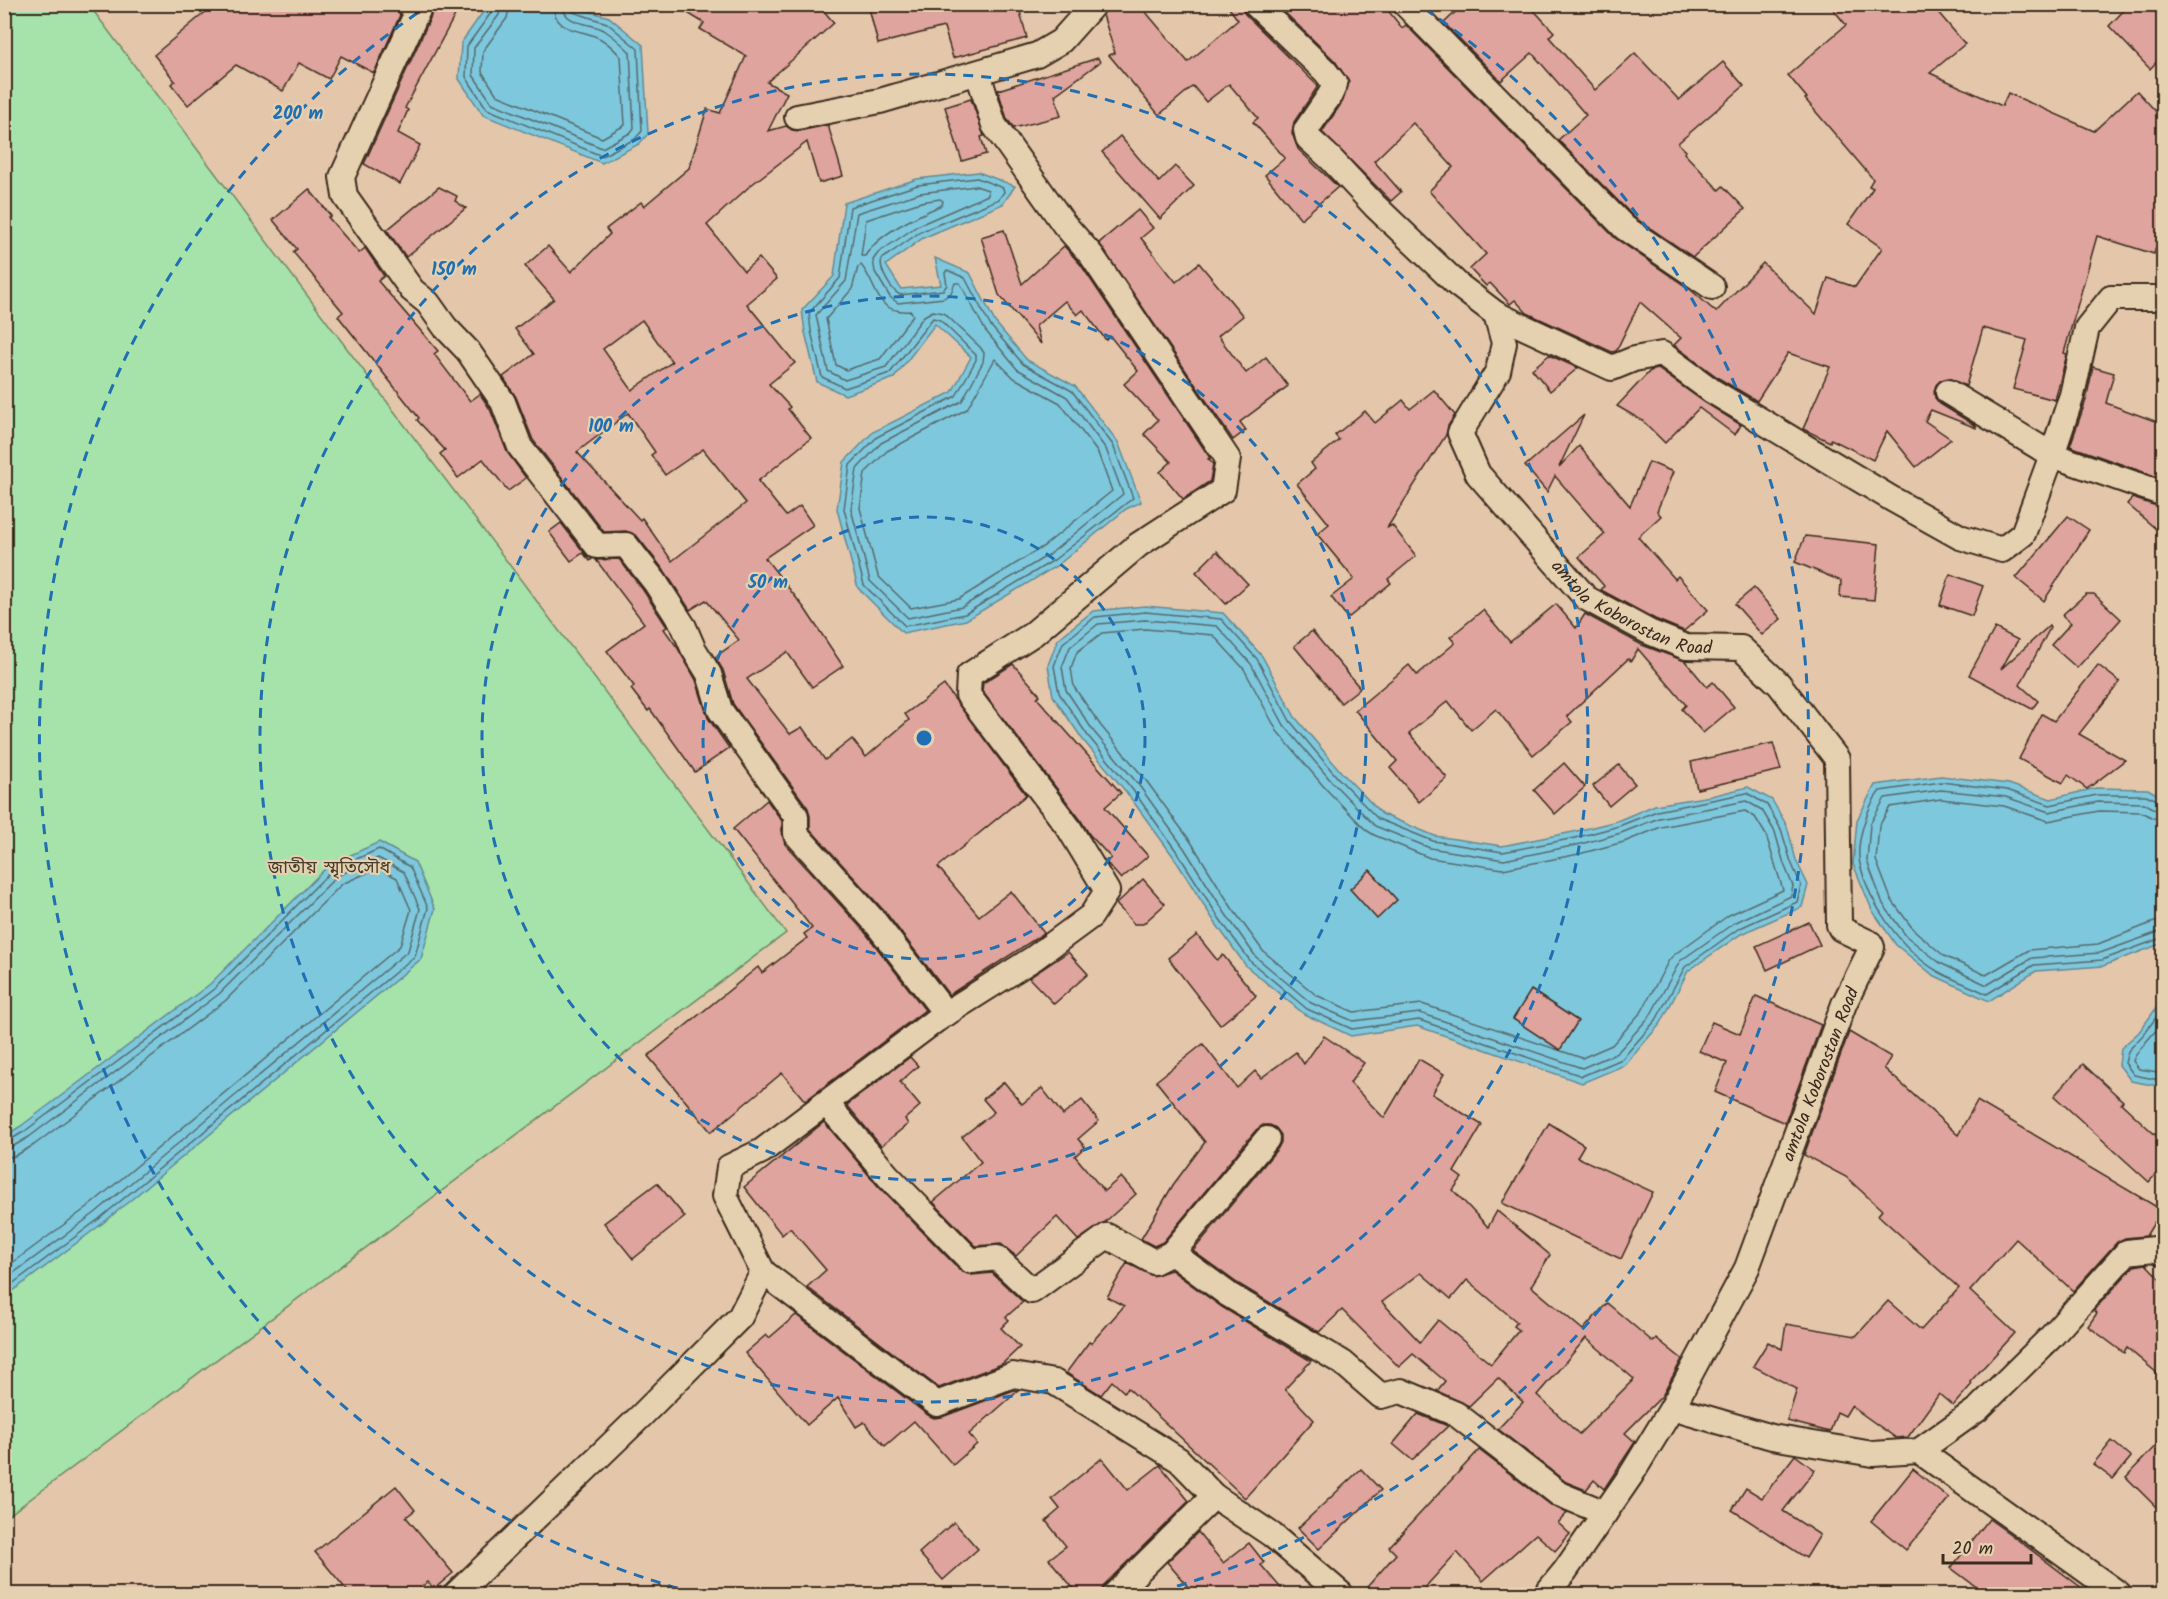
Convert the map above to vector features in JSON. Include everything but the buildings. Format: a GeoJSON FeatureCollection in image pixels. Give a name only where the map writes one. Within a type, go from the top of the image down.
{"type":"FeatureCollection","features":[{"type":"Feature","properties":{"kind":"street"},"geometry":{"type":"LineString","coordinates":[[409,4],[418,10],[342,177],[345,196],[412,290],[428,303],[444,327],[468,351],[503,402],[520,447],[575,519],[597,546],[626,545],[655,582],[684,627],[693,648],[709,674],[720,710],[796,816],[796,834],[875,922],[946,1014]]}},
{"type":"Feature","properties":{"kind":"street"},"geometry":{"type":"LineString","coordinates":[[798,117],[880,101],[1037,55],[1060,41],[1094,4]]}},
{"type":"Feature","properties":{"kind":"street"},"geometry":{"type":"LineString","coordinates":[[1256,4],[1325,71],[1335,84],[1330,95],[1305,130],[1308,138],[1458,285],[1496,314],[1612,368],[1634,359],[1662,354],[1712,391],[1960,537],[2002,550],[2023,534],[2072,395],[2087,328],[2111,298],[2163,298]]}},
{"type":"Feature","properties":{"kind":"street"},"geometry":{"type":"LineString","coordinates":[[1405,4],[1625,228],[1712,287]]}},
{"type":"Feature","properties":{"kind":"street"},"geometry":{"type":"LineString","coordinates":[[978,73],[994,125],[1064,224],[1092,256],[1228,459],[1223,490],[1138,545],[1033,634],[969,675],[968,695],[1069,828],[1107,891],[1091,916],[1034,958],[946,1014],[762,1151],[729,1167],[724,1196],[763,1272],[937,1404],[1013,1375],[1054,1382],[1179,1460],[1214,1496],[1272,1535],[1341,1594]]}},
{"type":"Feature","properties":{"kind":"street","name":"amtola Koborostan Road"},"geometry":{"type":"LineString","coordinates":[[1496,314],[1504,343],[1498,371],[1460,433],[1478,474],[1586,598],[1649,633],[1686,647],[1741,648],[1779,684],[1837,759],[1839,925],[1841,929],[1870,943],[1872,947],[1844,1004],[1747,1268],[1672,1408]]}},
{"type":"Feature","properties":{"kind":"street"},"geometry":{"type":"LineString","coordinates":[[1948,392],[2052,455],[2163,494]]}},
{"type":"Feature","properties":{"kind":"street"},"geometry":{"type":"LineString","coordinates":[[826,1103],[888,1176],[971,1261],[997,1258],[1032,1291],[1107,1236],[1154,1262],[1172,1252],[1267,1139]]}},
{"type":"Feature","properties":{"kind":"street"},"geometry":{"type":"LineString","coordinates":[[1546,1594],[1565,1571],[1632,1476],[1672,1408],[1772,1437],[1873,1454],[1919,1451],[1978,1409],[2058,1330],[2127,1252],[2154,1249],[2163,1253]]}},
{"type":"Feature","properties":{"kind":"street"},"geometry":{"type":"LineString","coordinates":[[1172,1252],[1229,1295],[1343,1363],[1381,1396],[1401,1391],[1456,1414],[1559,1494],[1605,1513]]}},
{"type":"Feature","properties":{"kind":"street"},"geometry":{"type":"LineString","coordinates":[[456,1594],[632,1425],[740,1317],[763,1272]]}},
{"type":"Feature","properties":{"kind":"street"},"geometry":{"type":"LineString","coordinates":[[1919,1451],[2119,1594]]}},
{"type":"Feature","properties":{"kind":"street"},"geometry":{"type":"LineString","coordinates":[[1115,1594],[1214,1496]]}},
{"type":"Feature","properties":{"kind":"green space","name":"জাতীয় স্মৃতিসৌধ"},"geometry":{"type":"Polygon","coordinates":[[[5,5],[89,5],[786,933],[5,1518],[5,5]]]}},
{"type":"Feature","properties":{"kind":"water"},"geometry":{"type":"Polygon","coordinates":[[[491,5],[567,5],[609,17],[643,45],[648,134],[639,144],[602,163],[483,115],[459,79],[461,43],[485,9],[491,5]]]}},
{"type":"Feature","properties":{"kind":"water"},"geometry":{"type":"Polygon","coordinates":[[[978,172],[1015,186],[1003,204],[923,238],[886,265],[901,289],[941,285],[935,258],[970,273],[995,322],[1027,360],[1075,386],[1118,442],[1141,502],[1126,509],[1058,565],[966,620],[903,633],[858,588],[837,509],[844,462],[873,432],[952,392],[971,357],[935,324],[894,378],[845,395],[817,382],[802,310],[834,276],[844,203],[917,179],[978,172]]]}},
{"type":"Feature","properties":{"kind":"water"},"geometry":{"type":"Polygon","coordinates":[[[1145,606],[1223,613],[1262,656],[1295,717],[1342,773],[1382,814],[1435,836],[1502,846],[1617,821],[1655,805],[1711,796],[1748,787],[1772,800],[1787,826],[1796,860],[1808,885],[1802,907],[1741,934],[1688,971],[1661,1023],[1625,1065],[1582,1083],[1417,1026],[1351,1036],[1304,1014],[1246,966],[1173,856],[1127,793],[1083,740],[1053,696],[1048,665],[1058,639],[1093,611],[1145,606]]]}},
{"type":"Feature","properties":{"kind":"water"},"geometry":{"type":"Polygon","coordinates":[[[1941,776],[2009,784],[2051,799],[2096,788],[2148,789],[2163,798],[2163,943],[2103,966],[2036,971],[1989,1001],[1933,975],[1896,945],[1872,910],[1853,864],[1857,820],[1875,785],[1941,776]]]}},
{"type":"Feature","properties":{"kind":"water"},"geometry":{"type":"Polygon","coordinates":[[[379,842],[415,862],[435,909],[421,959],[103,1223],[5,1297],[5,1136],[210,984],[329,865],[379,842]]]}},
{"type":"Feature","properties":{"kind":"water"},"geometry":{"type":"Polygon","coordinates":[[[2163,992],[2164,1087],[2131,1081],[2119,1065],[2121,1048],[2139,1032],[2157,1007],[2163,992]]]}}]}
